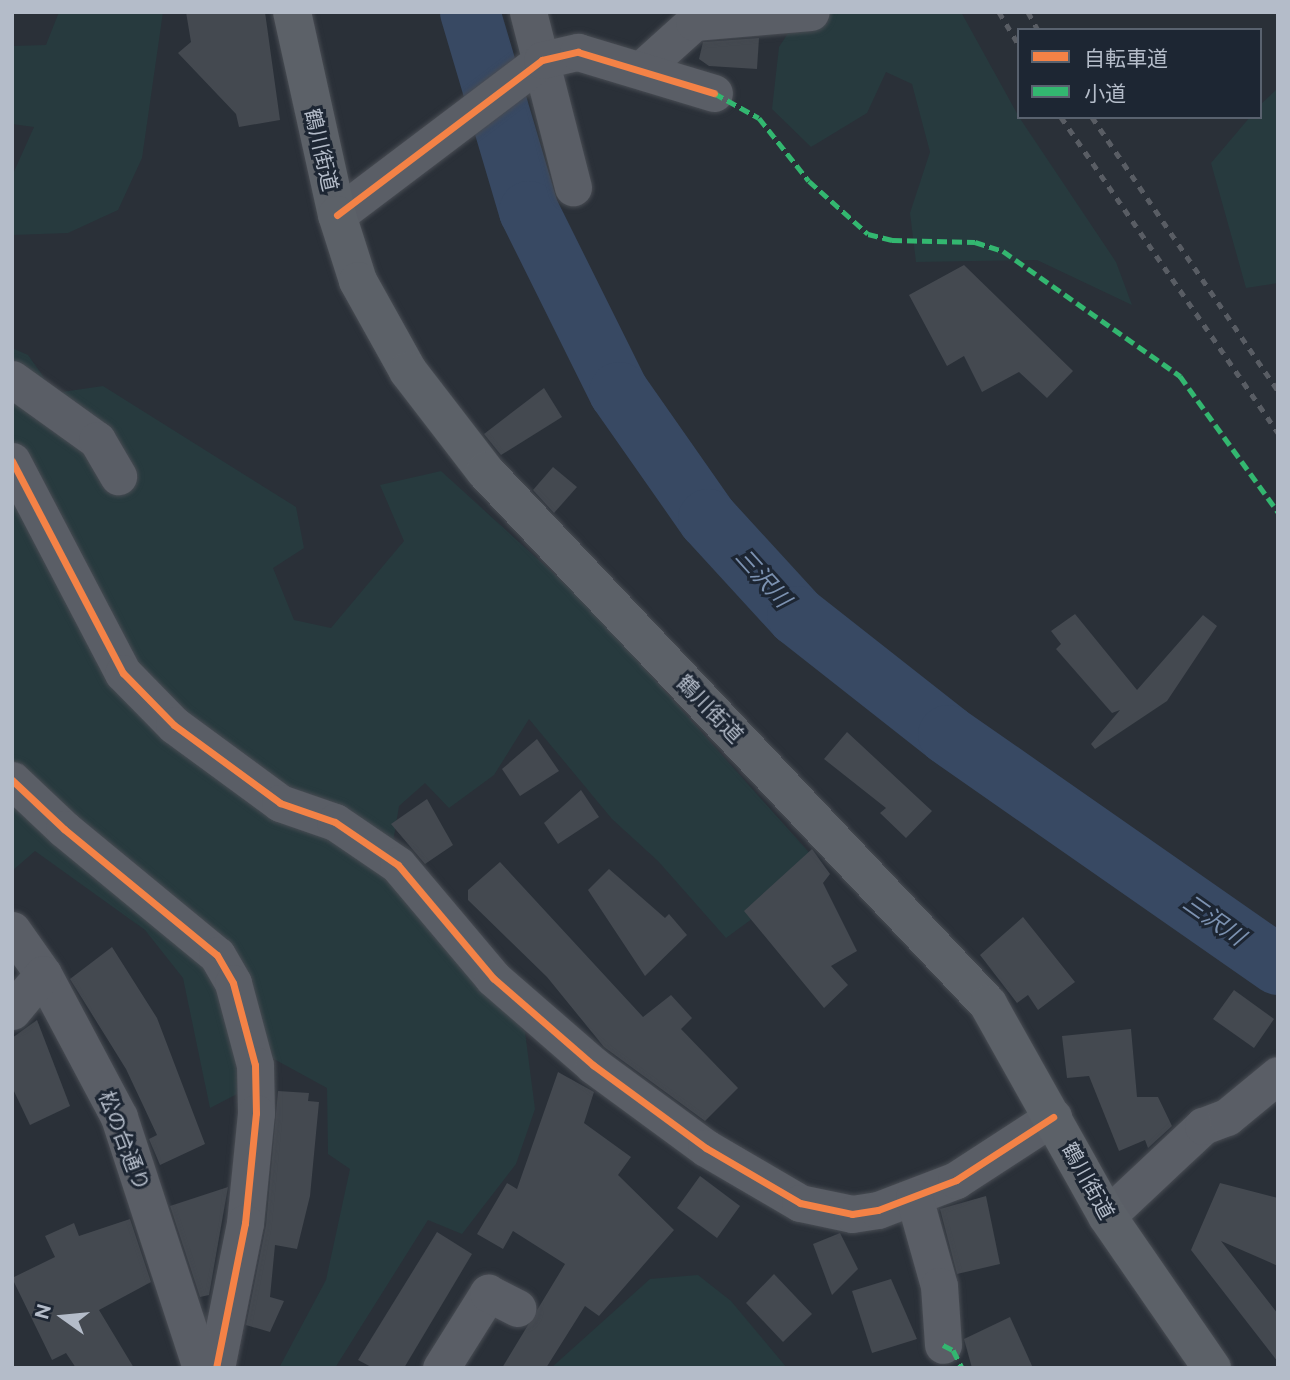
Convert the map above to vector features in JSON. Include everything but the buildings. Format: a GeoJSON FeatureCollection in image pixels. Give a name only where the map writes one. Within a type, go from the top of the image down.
{"type":"FeatureCollection","features":[{"type":"Feature","properties":{"kind":"main road","name":"鶴川街道"},"geometry":{"type":"LineString","coordinates":[[292,12],[337,215],[358,281],[408,371],[485,471],[980,995],[1053,1117],[1107,1216],[1212,1368]]}},
{"type":"Feature","properties":{"kind":"street"},"geometry":{"type":"LineString","coordinates":[[528,12],[533,64],[573,187]]}},
{"type":"Feature","properties":{"kind":"street"},"geometry":{"type":"LineString","coordinates":[[643,68],[694,22],[811,12]]}},
{"type":"Feature","properties":{"kind":"street"},"geometry":{"type":"LineString","coordinates":[[337,215],[462,116],[533,64],[578,52],[643,68],[714,93]]}},
{"type":"Feature","properties":{"kind":"street"},"geometry":{"type":"LineString","coordinates":[[12,379],[97,440],[118,476]]}},
{"type":"Feature","properties":{"kind":"street"},"geometry":{"type":"LineString","coordinates":[[12,461],[123,673],[174,725],[280,803],[335,822],[398,865],[493,978],[593,1065],[706,1148],[777,1192],[829,1213],[878,1210],[956,1180],[1053,1117]]}},
{"type":"Feature","properties":{"kind":"street"},"geometry":{"type":"LineString","coordinates":[[12,779],[64,829],[217,955],[233,984],[255,1065],[256,1113],[245,1223],[216,1368]]}},
{"type":"Feature","properties":{"kind":"street","name":"松の台通り"},"geometry":{"type":"LineString","coordinates":[[12,930],[43,974],[119,1116],[201,1368]]}},
{"type":"Feature","properties":{"kind":"street"},"geometry":{"type":"LineString","coordinates":[[12,1011],[43,974]]}},
{"type":"Feature","properties":{"kind":"street"},"geometry":{"type":"LineString","coordinates":[[1107,1216],[1203,1126],[1227,1117],[1278,1075]]}},
{"type":"Feature","properties":{"kind":"street"},"geometry":{"type":"LineString","coordinates":[[914,1197],[939,1286],[943,1345]]}},
{"type":"Feature","properties":{"kind":"street"},"geometry":{"type":"LineString","coordinates":[[441,1368],[488,1293],[517,1308]]}},
{"type":"Feature","properties":{"kind":"green space"},"geometry":{"type":"Polygon","coordinates":[[[59,12],[163,12],[142,158],[118,210],[68,233],[12,235],[12,176],[34,127],[12,124],[12,46],[46,45],[59,12]]]}},
{"type":"Feature","properties":{"kind":"green space"},"geometry":{"type":"Polygon","coordinates":[[[802,12],[961,12],[1017,113],[1017,119],[1020,119],[1116,262],[1132,305],[1037,260],[916,262],[910,213],[930,152],[912,84],[886,72],[867,113],[811,147],[772,109],[779,47],[802,12]]]}},
{"type":"Feature","properties":{"kind":"green space"},"geometry":{"type":"Polygon","coordinates":[[[1278,88],[1278,283],[1246,288],[1211,163],[1248,119],[1262,119],[1262,103],[1278,88]]]}},
{"type":"Feature","properties":{"kind":"green space"},"geometry":{"type":"Polygon","coordinates":[[[12,348],[28,355],[55,393],[103,386],[296,507],[304,548],[273,568],[294,620],[331,628],[404,541],[380,485],[441,471],[587,604],[822,867],[726,938],[658,861],[612,819],[529,719],[494,775],[449,808],[425,783],[399,806],[393,842],[376,867],[525,1032],[535,1109],[516,1164],[462,1234],[428,1220],[335,1368],[279,1368],[326,1280],[350,1169],[328,1154],[327,1088],[263,1053],[239,1093],[210,1108],[183,978],[145,930],[35,851],[12,871],[12,348]]]}},
{"type":"Feature","properties":{"kind":"green space"},"geometry":{"type":"Polygon","coordinates":[[[698,1275],[731,1301],[787,1368],[551,1368],[650,1279],[698,1275]]]}},
{"type":"Feature","properties":{"kind":"waterway","name":"三沢川"},"geometry":{"type":"LineString","coordinates":[[470,12],[529,211],[619,392],[708,519],[797,616],[948,735],[1278,965]]}},
{"type":"Feature","properties":{"kind":"railway"},"geometry":{"type":"LineString","coordinates":[[999,12],[1017,42]]}},
{"type":"Feature","properties":{"kind":"railway"},"geometry":{"type":"LineString","coordinates":[[1028,12],[1037,28]]}},
{"type":"Feature","properties":{"kind":"railway"},"geometry":{"type":"LineString","coordinates":[[1062,119],[1278,433]]}},
{"type":"Feature","properties":{"kind":"railway"},"geometry":{"type":"LineString","coordinates":[[1093,119],[1278,391]]}},
{"type":"Feature","properties":{"kind":"marked path"},"geometry":{"type":"LineString","coordinates":[[714,93],[759,118],[809,181],[868,234],[892,240],[975,242],[1003,251],[1180,376],[1278,512]]}},
{"type":"Feature","properties":{"kind":"marked path"},"geometry":{"type":"LineString","coordinates":[[943,1345],[953,1350],[962,1368]]}},
{"type":"Feature","properties":{"kind":"cycle path"},"geometry":{"type":"LineString","coordinates":[[337,215],[542,60],[578,52],[714,93]]}},
{"type":"Feature","properties":{"kind":"cycle path"},"geometry":{"type":"LineString","coordinates":[[12,461],[123,673],[174,725],[280,803],[335,822],[398,865],[493,978],[593,1065],[706,1148],[800,1203],[852,1214],[878,1210],[956,1180],[1053,1117]]}},
{"type":"Feature","properties":{"kind":"cycle path"},"geometry":{"type":"LineString","coordinates":[[12,780],[64,829],[217,955],[233,983],[255,1065],[256,1113],[245,1223],[216,1368]]}}]}
